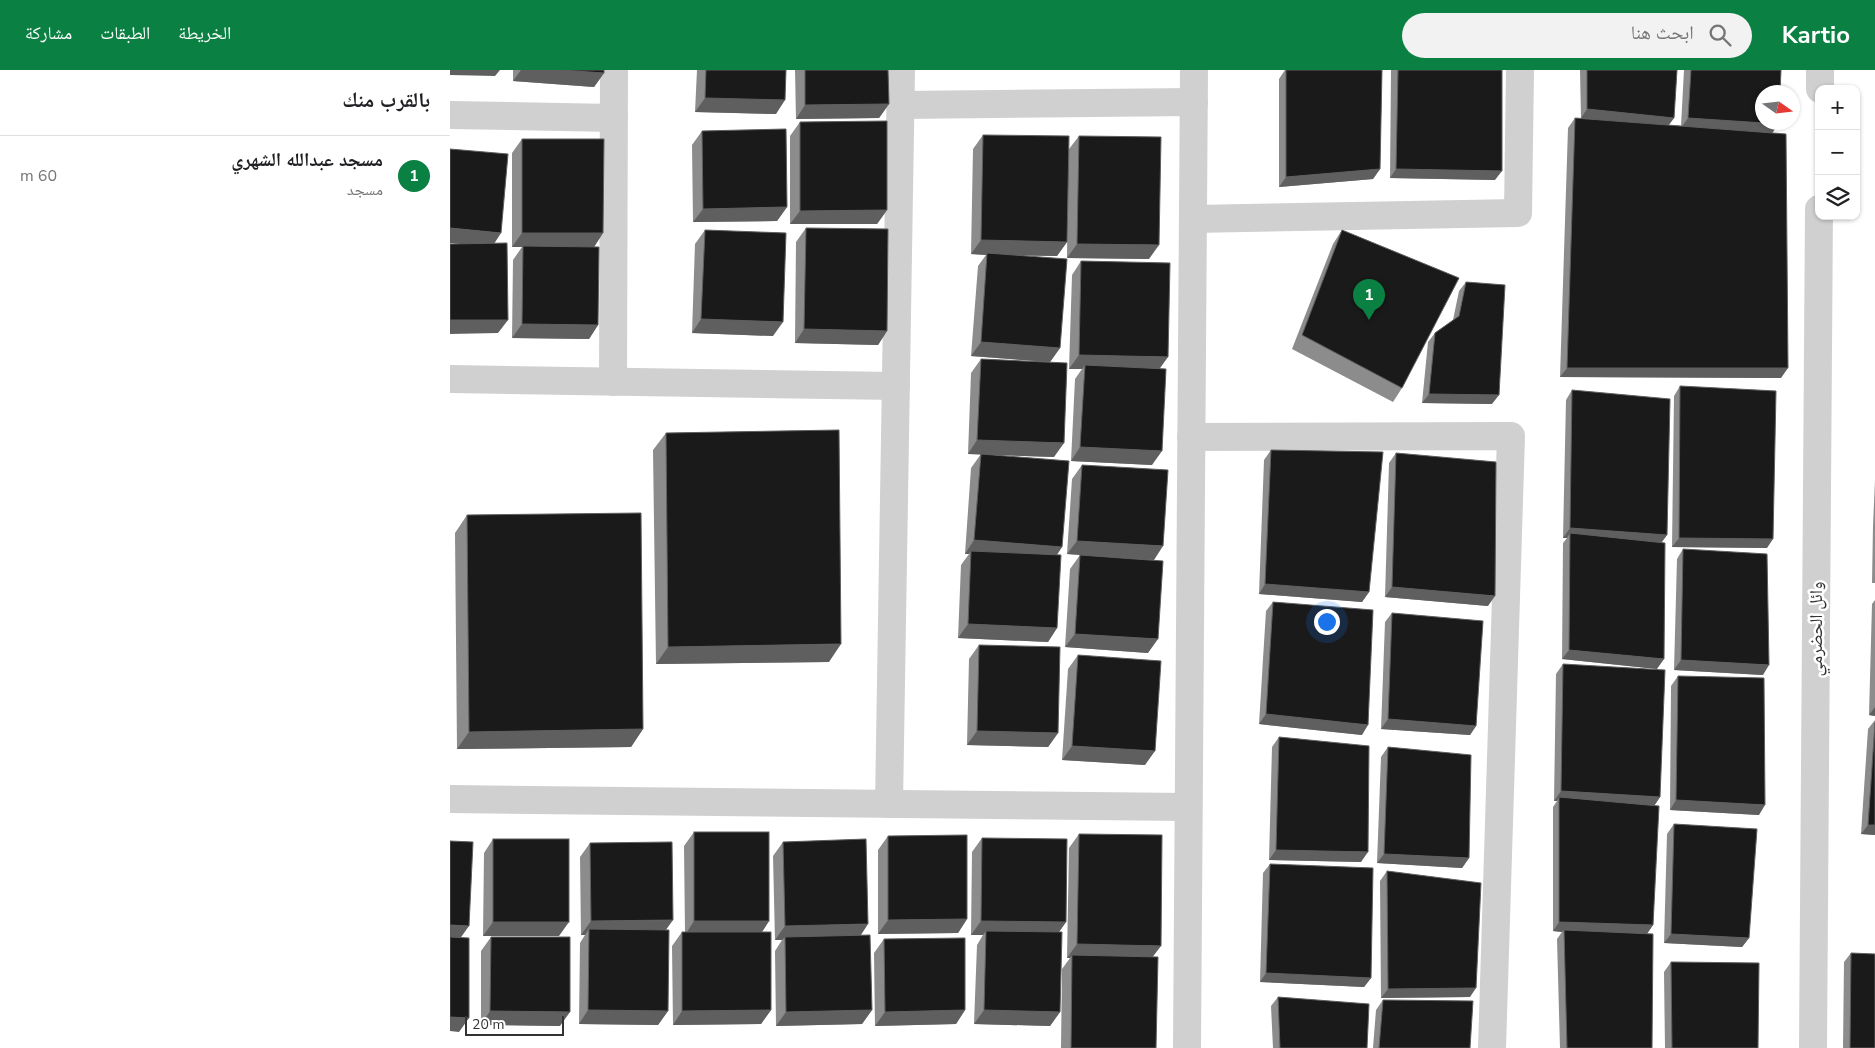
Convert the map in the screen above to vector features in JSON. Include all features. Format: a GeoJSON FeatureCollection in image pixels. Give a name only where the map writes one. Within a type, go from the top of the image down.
{"type":"FeatureCollection","features":[{"type":"Feature","properties":{"kind":"street"},"geometry":{"type":"LineString","coordinates":[[613,382],[614,70]]}},
{"type":"Feature","properties":{"kind":"street"},"geometry":{"type":"LineString","coordinates":[[889,804],[901,70]]}},
{"type":"Feature","properties":{"kind":"street"},"geometry":{"type":"LineString","coordinates":[[1187,1048],[1194,70]]}},
{"type":"Feature","properties":{"kind":"street"},"geometry":{"type":"LineString","coordinates":[[1193,219],[1518,213],[1520,70]]}},
{"type":"Feature","properties":{"kind":"street"},"geometry":{"type":"LineString","coordinates":[[1820,70],[1820,85]]}},
{"type":"Feature","properties":{"kind":"street"},"geometry":{"type":"LineString","coordinates":[[901,105],[1194,102]]}},
{"type":"Feature","properties":{"kind":"street"},"geometry":{"type":"LineString","coordinates":[[450,115],[614,118]]}},
{"type":"Feature","properties":{"kind":"street","name":"وائل الحضرمي"},"geometry":{"type":"LineString","coordinates":[[1813,1048],[1819,220]]}},
{"type":"Feature","properties":{"kind":"street"},"geometry":{"type":"LineString","coordinates":[[450,379],[896,386]]}},
{"type":"Feature","properties":{"kind":"street"},"geometry":{"type":"LineString","coordinates":[[1191,438],[1511,436],[1492,1048]]}},
{"type":"Feature","properties":{"kind":"street"},"geometry":{"type":"LineString","coordinates":[[450,799],[1188,807]]}},
{"type":"Feature","properties":{"kind":"building"},"geometry":{"type":"Polygon","coordinates":[[[561,70],[604,70],[604,73],[561,70]]]}},
{"type":"Feature","properties":{"kind":"building"},"geometry":{"type":"Polygon","coordinates":[[[706,70],[786,70],[785,100],[705,98],[706,70]]]}},
{"type":"Feature","properties":{"kind":"building"},"geometry":{"type":"Polygon","coordinates":[[[805,70],[888,70],[889,104],[805,105],[805,70]]]}},
{"type":"Feature","properties":{"kind":"building"},"geometry":{"type":"Polygon","coordinates":[[[1286,70],[1382,70],[1380,169],[1286,177],[1286,70]]]}},
{"type":"Feature","properties":{"kind":"building"},"geometry":{"type":"Polygon","coordinates":[[[1398,70],[1502,70],[1502,171],[1396,169],[1398,70]]]}},
{"type":"Feature","properties":{"kind":"building"},"geometry":{"type":"Polygon","coordinates":[[[1587,70],[1677,70],[1674,118],[1587,109],[1587,70]]]}},
{"type":"Feature","properties":{"kind":"building"},"geometry":{"type":"Polygon","coordinates":[[[1691,70],[1781,70],[1780,85],[1755,85],[1755,122],[1688,118],[1691,70]]]}},
{"type":"Feature","properties":{"kind":"building"},"geometry":{"type":"Polygon","coordinates":[[[1575,118],[1786,134],[1788,368],[1567,368],[1575,118]]]}},
{"type":"Feature","properties":{"kind":"building"},"geometry":{"type":"Polygon","coordinates":[[[887,121],[887,210],[800,211],[800,122],[887,121]]]}},
{"type":"Feature","properties":{"kind":"building"},"geometry":{"type":"Polygon","coordinates":[[[786,129],[787,207],[703,209],[702,131],[786,129]]]}},
{"type":"Feature","properties":{"kind":"building"},"geometry":{"type":"Polygon","coordinates":[[[983,135],[1069,136],[1067,242],[981,240],[983,135]]]}},
{"type":"Feature","properties":{"kind":"building"},"geometry":{"type":"Polygon","coordinates":[[[1079,136],[1161,137],[1159,245],[1077,244],[1079,136]]]}},
{"type":"Feature","properties":{"kind":"building"},"geometry":{"type":"Polygon","coordinates":[[[522,139],[604,139],[603,233],[522,233],[522,139]]]}},
{"type":"Feature","properties":{"kind":"building"},"geometry":{"type":"Polygon","coordinates":[[[450,149],[508,154],[501,233],[450,228],[450,149]]]}},
{"type":"Feature","properties":{"kind":"building"},"geometry":{"type":"Polygon","coordinates":[[[806,228],[888,229],[887,331],[804,329],[806,228]]]}},
{"type":"Feature","properties":{"kind":"building"},"geometry":{"type":"Polygon","coordinates":[[[705,230],[786,233],[783,322],[701,319],[705,230]]]}},
{"type":"Feature","properties":{"kind":"building"},"geometry":{"type":"Polygon","coordinates":[[[1342,230],[1459,278],[1402,388],[1302,335],[1342,230]]]}},
{"type":"Feature","properties":{"kind":"building"},"geometry":{"type":"Polygon","coordinates":[[[507,243],[508,320],[450,320],[450,244],[507,243]]]}},
{"type":"Feature","properties":{"kind":"building"},"geometry":{"type":"Polygon","coordinates":[[[523,246],[599,247],[598,325],[522,324],[523,246]]]}},
{"type":"Feature","properties":{"kind":"building"},"geometry":{"type":"Polygon","coordinates":[[[987,253],[1067,259],[1060,348],[981,342],[987,253]]]}},
{"type":"Feature","properties":{"kind":"building"},"geometry":{"type":"Polygon","coordinates":[[[1081,261],[1170,263],[1168,357],[1079,355],[1081,261]]]}},
{"type":"Feature","properties":{"kind":"building"},"geometry":{"type":"Polygon","coordinates":[[[1466,282],[1505,285],[1499,395],[1429,394],[1435,333],[1459,316],[1466,282]]]}},
{"type":"Feature","properties":{"kind":"building"},"geometry":{"type":"Polygon","coordinates":[[[981,359],[1067,363],[1064,443],[977,440],[981,359]]]}},
{"type":"Feature","properties":{"kind":"building"},"geometry":{"type":"Polygon","coordinates":[[[1085,365],[1166,369],[1162,451],[1080,447],[1085,365]]]}},
{"type":"Feature","properties":{"kind":"building"},"geometry":{"type":"Polygon","coordinates":[[[1680,386],[1776,391],[1773,539],[1679,538],[1680,386]]]}},
{"type":"Feature","properties":{"kind":"building"},"geometry":{"type":"Polygon","coordinates":[[[1572,390],[1670,399],[1667,535],[1570,528],[1572,390]]]}},
{"type":"Feature","properties":{"kind":"building"},"geometry":{"type":"Polygon","coordinates":[[[839,430],[841,644],[668,647],[666,433],[839,430]]]}},
{"type":"Feature","properties":{"kind":"building"},"geometry":{"type":"Polygon","coordinates":[[[1271,450],[1383,452],[1369,592],[1265,584],[1271,450]]]}},
{"type":"Feature","properties":{"kind":"building"},"geometry":{"type":"Polygon","coordinates":[[[1396,453],[1496,462],[1495,596],[1392,587],[1396,453]]]}},
{"type":"Feature","properties":{"kind":"building"},"geometry":{"type":"Polygon","coordinates":[[[981,454],[1069,461],[1062,547],[974,540],[981,454]]]}},
{"type":"Feature","properties":{"kind":"building"},"geometry":{"type":"Polygon","coordinates":[[[1082,465],[1168,470],[1163,546],[1077,541],[1082,465]]]}},
{"type":"Feature","properties":{"kind":"building"},"geometry":{"type":"Polygon","coordinates":[[[641,513],[643,729],[469,732],[467,515],[641,513]]]}},
{"type":"Feature","properties":{"kind":"building"},"geometry":{"type":"Polygon","coordinates":[[[1570,533],[1665,543],[1664,659],[1569,650],[1570,533]]]}},
{"type":"Feature","properties":{"kind":"building"},"geometry":{"type":"Polygon","coordinates":[[[1683,549],[1767,554],[1769,665],[1681,660],[1683,549]]]}},
{"type":"Feature","properties":{"kind":"building"},"geometry":{"type":"Polygon","coordinates":[[[971,551],[1061,555],[1057,628],[968,624],[971,551]]]}},
{"type":"Feature","properties":{"kind":"building"},"geometry":{"type":"Polygon","coordinates":[[[1080,555],[1163,561],[1158,639],[1075,634],[1080,555]]]}},
{"type":"Feature","properties":{"kind":"building"},"geometry":{"type":"Polygon","coordinates":[[[1273,602],[1373,610],[1368,725],[1266,714],[1273,602]]]}},
{"type":"Feature","properties":{"kind":"building"},"geometry":{"type":"Polygon","coordinates":[[[1392,613],[1483,621],[1476,726],[1388,719],[1392,613]]]}},
{"type":"Feature","properties":{"kind":"building"},"geometry":{"type":"Polygon","coordinates":[[[979,645],[1060,647],[1058,733],[977,731],[979,645]]]}},
{"type":"Feature","properties":{"kind":"building"},"geometry":{"type":"Polygon","coordinates":[[[1078,655],[1161,661],[1155,751],[1072,746],[1078,655]]]}},
{"type":"Feature","properties":{"kind":"building"},"geometry":{"type":"Polygon","coordinates":[[[1563,664],[1665,670],[1660,797],[1561,791],[1563,664]]]}},
{"type":"Feature","properties":{"kind":"building"},"geometry":{"type":"Polygon","coordinates":[[[1678,676],[1764,678],[1765,805],[1676,800],[1678,676]]]}},
{"type":"Feature","properties":{"kind":"building"},"geometry":{"type":"Polygon","coordinates":[[[1875,723],[1875,825],[1868,825],[1875,723]]]}},
{"type":"Feature","properties":{"kind":"building"},"geometry":{"type":"Polygon","coordinates":[[[1279,737],[1369,746],[1368,852],[1276,850],[1279,737]]]}},
{"type":"Feature","properties":{"kind":"building"},"geometry":{"type":"Polygon","coordinates":[[[1388,747],[1471,755],[1469,858],[1384,854],[1388,747]]]}},
{"type":"Feature","properties":{"kind":"building"},"geometry":{"type":"Polygon","coordinates":[[[1559,797],[1659,806],[1653,925],[1559,922],[1559,797]]]}},
{"type":"Feature","properties":{"kind":"building"},"geometry":{"type":"Polygon","coordinates":[[[1674,824],[1757,829],[1749,938],[1671,934],[1674,824]]]}},
{"type":"Feature","properties":{"kind":"building"},"geometry":{"type":"Polygon","coordinates":[[[694,832],[769,832],[769,921],[694,921],[694,832]]]}},
{"type":"Feature","properties":{"kind":"building"},"geometry":{"type":"Polygon","coordinates":[[[1079,834],[1162,835],[1161,946],[1077,944],[1079,834]]]}},
{"type":"Feature","properties":{"kind":"building"},"geometry":{"type":"Polygon","coordinates":[[[967,835],[967,919],[888,920],[888,836],[967,835]]]}},
{"type":"Feature","properties":{"kind":"building"},"geometry":{"type":"Polygon","coordinates":[[[982,838],[1067,839],[1066,922],[981,921],[982,838]]]}},
{"type":"Feature","properties":{"kind":"building"},"geometry":{"type":"Polygon","coordinates":[[[493,839],[569,839],[569,922],[493,922],[493,839]]]}},
{"type":"Feature","properties":{"kind":"building"},"geometry":{"type":"Polygon","coordinates":[[[866,839],[868,924],[785,926],[783,842],[866,839]]]}},
{"type":"Feature","properties":{"kind":"building"},"geometry":{"type":"Polygon","coordinates":[[[450,841],[473,842],[469,926],[450,925],[450,841]]]}},
{"type":"Feature","properties":{"kind":"building"},"geometry":{"type":"Polygon","coordinates":[[[672,842],[673,920],[591,921],[590,843],[672,842]]]}},
{"type":"Feature","properties":{"kind":"building"},"geometry":{"type":"Polygon","coordinates":[[[1270,864],[1373,868],[1371,978],[1266,973],[1270,864]]]}},
{"type":"Feature","properties":{"kind":"building"},"geometry":{"type":"Polygon","coordinates":[[[1387,871],[1481,883],[1476,988],[1388,989],[1387,871]]]}},
{"type":"Feature","properties":{"kind":"building"},"geometry":{"type":"Polygon","coordinates":[[[589,929],[669,930],[668,1011],[588,1010],[589,929]]]}},
{"type":"Feature","properties":{"kind":"building"},"geometry":{"type":"Polygon","coordinates":[[[1564,930],[1653,934],[1652,1048],[1567,1048],[1564,930]]]}},
{"type":"Feature","properties":{"kind":"building"},"geometry":{"type":"Polygon","coordinates":[[[986,931],[1062,932],[1060,1012],[984,1010],[986,931]]]}},
{"type":"Feature","properties":{"kind":"building"},"geometry":{"type":"Polygon","coordinates":[[[682,932],[771,932],[771,1010],[682,1011],[682,932]]]}},
{"type":"Feature","properties":{"kind":"building"},"geometry":{"type":"Polygon","coordinates":[[[870,935],[872,1010],[786,1012],[785,937],[870,935]]]}},
{"type":"Feature","properties":{"kind":"building"},"geometry":{"type":"Polygon","coordinates":[[[450,937],[469,938],[469,1018],[450,1017],[450,937]]]}},
{"type":"Feature","properties":{"kind":"building"},"geometry":{"type":"Polygon","coordinates":[[[491,937],[570,937],[570,1012],[490,1011],[491,937]]]}},
{"type":"Feature","properties":{"kind":"building"},"geometry":{"type":"Polygon","coordinates":[[[965,938],[965,1010],[885,1012],[884,939],[965,938]]]}},
{"type":"Feature","properties":{"kind":"building"},"geometry":{"type":"Polygon","coordinates":[[[1851,953],[1875,954],[1875,1048],[1850,1048],[1851,953]]]}},
{"type":"Feature","properties":{"kind":"building"},"geometry":{"type":"Polygon","coordinates":[[[1072,955],[1158,957],[1156,1048],[1071,1048],[1072,955]]]}},
{"type":"Feature","properties":{"kind":"building"},"geometry":{"type":"Polygon","coordinates":[[[1671,962],[1759,963],[1758,1048],[1672,1048],[1671,962]]]}},
{"type":"Feature","properties":{"kind":"building"},"geometry":{"type":"Polygon","coordinates":[[[1278,997],[1369,1004],[1367,1048],[1280,1048],[1278,997]]]}},
{"type":"Feature","properties":{"kind":"building"},"geometry":{"type":"Polygon","coordinates":[[[1383,1000],[1473,1001],[1470,1048],[1379,1048],[1383,1000]]]}},
{"type":"Feature","properties":{"kind":"place","name":"مسجد عبدالله الشهري"},"geometry":{"type":"Point","coordinates":[1369,320]}}]}
